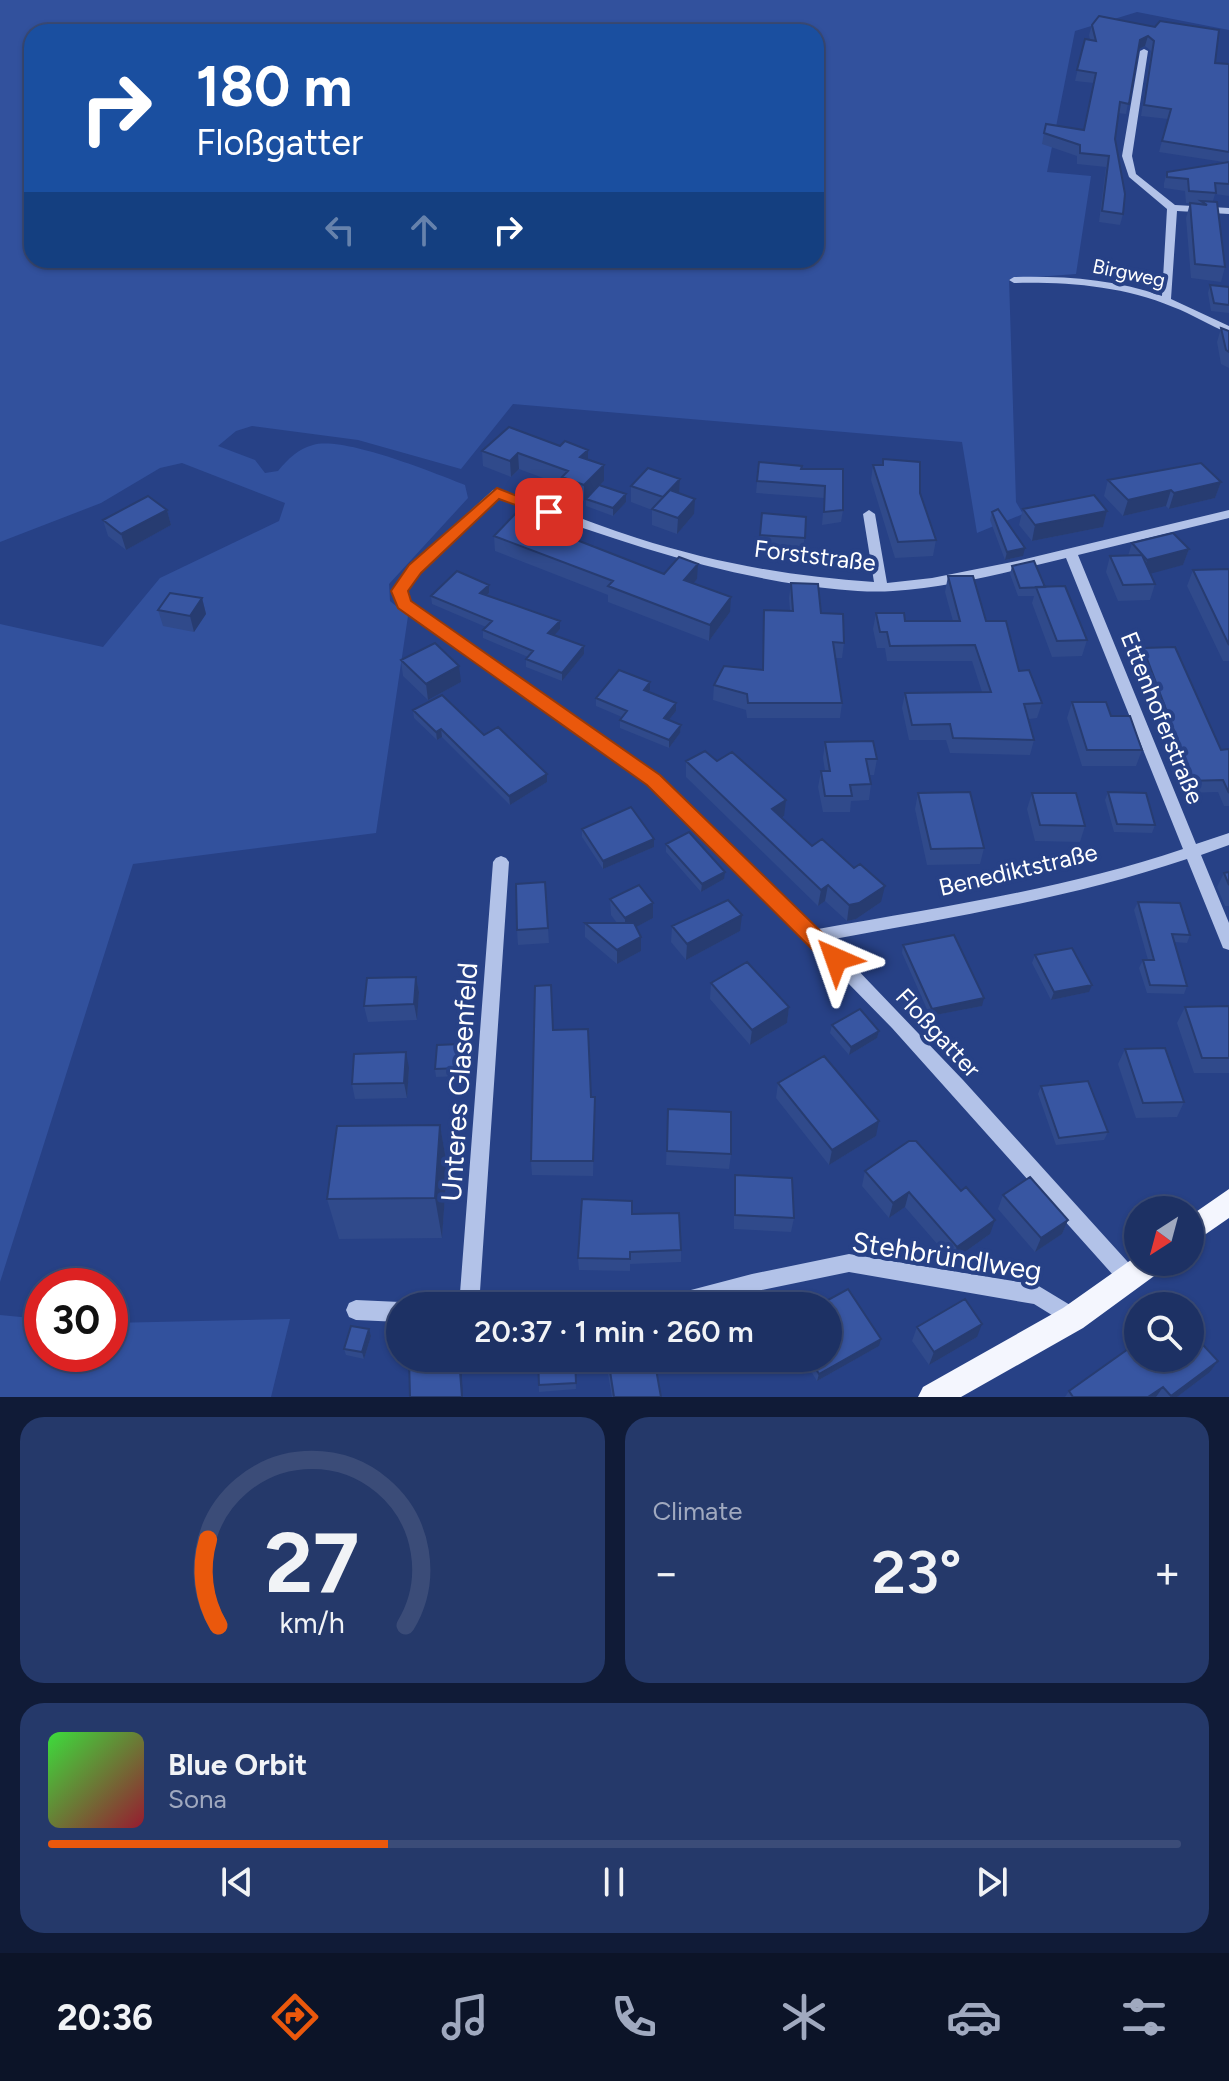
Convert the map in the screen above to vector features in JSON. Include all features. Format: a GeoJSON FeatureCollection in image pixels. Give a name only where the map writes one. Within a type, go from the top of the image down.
{"type":"FeatureCollection","features":[{"type":"Feature","properties":{"kind":"main road"},"geometry":{"type":"LineString","coordinates":[[1204,1221],[1229,1202]]}},
{"type":"Feature","properties":{"kind":"main road"},"geometry":{"type":"LineString","coordinates":[[933,1397],[1073,1318],[1132,1276]]}},
{"type":"Feature","properties":{"kind":"street"},"geometry":{"type":"LineString","coordinates":[[1144,51],[1127,156],[1132,175],[1172,208],[1229,211]]}},
{"type":"Feature","properties":{"kind":"street"},"geometry":{"type":"LineString","coordinates":[[1167,298],[1172,208]]}},
{"type":"Feature","properties":{"kind":"street","name":"Birgweg"},"geometry":{"type":"LineString","coordinates":[[1014,280],[1051,279],[1106,284],[1167,298],[1229,330]]}},
{"type":"Feature","properties":{"kind":"street","name":"Forststraße"},"geometry":{"type":"LineString","coordinates":[[497,493],[601,531],[709,563],[802,581],[881,587],[1071,554],[1229,514]]}},
{"type":"Feature","properties":{"kind":"street","name":"Floßgatter"},"geometry":{"type":"LineString","coordinates":[[497,493],[415,569],[399,591],[404,604],[653,780],[815,936],[1124,1254]]}},
{"type":"Feature","properties":{"kind":"street"},"geometry":{"type":"LineString","coordinates":[[869,514],[881,587]]}},
{"type":"Feature","properties":{"kind":"street","name":"Ettenhoferstraße"},"geometry":{"type":"LineString","coordinates":[[1071,554],[1229,943]]}},
{"type":"Feature","properties":{"kind":"street","name":"Benediktstraße"},"geometry":{"type":"LineString","coordinates":[[815,936],[1023,897],[1193,852],[1229,839]]}},
{"type":"Feature","properties":{"kind":"street","name":"Unteres Glasenfeld"},"geometry":{"type":"LineString","coordinates":[[470,1292],[501,862]]}},
{"type":"Feature","properties":{"kind":"street","name":"Stehbründlweg"},"geometry":{"type":"LineString","coordinates":[[719,1292],[849,1263],[1037,1295],[1073,1318]]}},
{"type":"Feature","properties":{"kind":"street"},"geometry":{"type":"LineString","coordinates":[[356,1310],[386,1311]]}},
{"type":"Feature","properties":{"kind":"shaded area"},"geometry":{"type":"Polygon","coordinates":[[[0,0],[1229,0],[1229,30],[1137,12],[1075,31],[1047,172],[1091,176],[1076,274],[1009,279],[1016,502],[1023,514],[977,533],[962,442],[513,404],[461,469],[358,440],[252,426],[236,431],[218,446],[255,460],[265,473],[278,471],[294,455],[313,445],[345,446],[389,457],[465,485],[468,498],[389,584],[390,601],[408,616],[376,833],[133,864],[0,1282],[0,624],[103,647],[160,578],[279,521],[285,503],[182,463],[160,468],[101,503],[0,542],[0,0]]]}},
{"type":"Feature","properties":{"kind":"shaded area"},"geometry":{"type":"Polygon","coordinates":[[[0,1315],[24,1317],[24,1372],[128,1372],[128,1323],[290,1319],[271,1397],[0,1397],[0,1315]]]}},
{"type":"Feature","properties":{"kind":"building"},"geometry":{"type":"Polygon","coordinates":[[[1099,16],[1155,27],[1160,21],[1219,30],[1215,63],[1229,64],[1229,152],[1162,141],[1171,109],[1144,105],[1154,41],[1148,36],[1140,40],[1129,104],[1120,102],[1115,139],[1125,194],[1123,214],[1102,211],[1109,156],[1080,153],[1080,145],[1044,133],[1046,124],[1084,130],[1096,73],[1077,70],[1085,39],[1096,41],[1092,25],[1099,16]]]}},
{"type":"Feature","properties":{"kind":"building"},"geometry":{"type":"Polygon","coordinates":[[[1229,162],[1229,184],[1215,183],[1216,193],[1189,191],[1188,179],[1167,177],[1167,172],[1229,162]]]}},
{"type":"Feature","properties":{"kind":"building"},"geometry":{"type":"Polygon","coordinates":[[[1201,201],[1217,202],[1225,267],[1195,264],[1190,203],[1207,205],[1201,201]]]}},
{"type":"Feature","properties":{"kind":"building"},"geometry":{"type":"Polygon","coordinates":[[[1210,285],[1229,287],[1229,305],[1214,303],[1210,285]]]}},
{"type":"Feature","properties":{"kind":"building"},"geometry":{"type":"Polygon","coordinates":[[[1221,328],[1229,331],[1229,352],[1226,350],[1221,328]]]}},
{"type":"Feature","properties":{"kind":"building"},"geometry":{"type":"Polygon","coordinates":[[[509,427],[560,446],[565,441],[588,450],[580,457],[604,465],[584,485],[562,477],[568,471],[518,453],[510,461],[482,451],[509,427]]]}},
{"type":"Feature","properties":{"kind":"building"},"geometry":{"type":"Polygon","coordinates":[[[883,459],[920,462],[920,493],[936,540],[898,542],[873,465],[883,465],[883,459]]]}},
{"type":"Feature","properties":{"kind":"building"},"geometry":{"type":"Polygon","coordinates":[[[759,462],[802,466],[801,469],[843,469],[843,510],[824,512],[825,486],[757,481],[759,462]]]}},
{"type":"Feature","properties":{"kind":"building"},"geometry":{"type":"Polygon","coordinates":[[[1201,463],[1221,482],[1128,500],[1108,480],[1201,463]]]}},
{"type":"Feature","properties":{"kind":"building"},"geometry":{"type":"Polygon","coordinates":[[[648,468],[680,479],[663,497],[631,486],[648,468]]]}},
{"type":"Feature","properties":{"kind":"building"},"geometry":{"type":"Polygon","coordinates":[[[599,485],[626,494],[613,508],[586,499],[599,485]]]}},
{"type":"Feature","properties":{"kind":"building"},"geometry":{"type":"Polygon","coordinates":[[[670,490],[695,499],[678,518],[652,509],[670,490]]]}},
{"type":"Feature","properties":{"kind":"building"},"geometry":{"type":"Polygon","coordinates":[[[1094,495],[1107,511],[1035,525],[1023,509],[1094,495]]]}},
{"type":"Feature","properties":{"kind":"building"},"geometry":{"type":"Polygon","coordinates":[[[148,496],[167,510],[121,534],[103,520],[148,496]]]}},
{"type":"Feature","properties":{"kind":"building"},"geometry":{"type":"Polygon","coordinates":[[[998,509],[1025,548],[1007,552],[992,512],[998,509]]]}},
{"type":"Feature","properties":{"kind":"building"},"geometry":{"type":"Polygon","coordinates":[[[517,512],[550,524],[546,528],[664,574],[679,557],[698,564],[684,580],[731,597],[710,625],[608,586],[613,581],[494,536],[517,512]]]}},
{"type":"Feature","properties":{"kind":"building"},"geometry":{"type":"Polygon","coordinates":[[[762,513],[806,517],[805,538],[760,535],[762,513]]]}},
{"type":"Feature","properties":{"kind":"building"},"geometry":{"type":"Polygon","coordinates":[[[1173,533],[1189,549],[1147,560],[1132,543],[1173,533]]]}},
{"type":"Feature","properties":{"kind":"building"},"geometry":{"type":"Polygon","coordinates":[[[1142,555],[1155,584],[1123,585],[1110,556],[1142,555]]]}},
{"type":"Feature","properties":{"kind":"building"},"geometry":{"type":"Polygon","coordinates":[[[1034,561],[1045,587],[1020,588],[1012,566],[1034,561]]]}},
{"type":"Feature","properties":{"kind":"building"},"geometry":{"type":"Polygon","coordinates":[[[1229,569],[1229,645],[1193,570],[1229,569]]]}},
{"type":"Feature","properties":{"kind":"building"},"geometry":{"type":"Polygon","coordinates":[[[457,571],[489,585],[480,593],[560,621],[548,633],[584,646],[562,673],[526,659],[533,651],[483,630],[492,621],[431,596],[457,571]]]}},
{"type":"Feature","properties":{"kind":"building"},"geometry":{"type":"Polygon","coordinates":[[[948,576],[973,576],[986,621],[1006,621],[1019,671],[1029,670],[1042,703],[1024,704],[1034,740],[953,738],[950,724],[912,725],[905,693],[991,692],[975,645],[890,646],[887,632],[880,632],[876,613],[904,613],[905,621],[960,621],[948,576]]]}},
{"type":"Feature","properties":{"kind":"building"},"geometry":{"type":"Polygon","coordinates":[[[791,583],[818,584],[821,613],[843,614],[844,643],[833,642],[842,703],[748,703],[747,694],[714,685],[724,666],[763,670],[764,610],[793,611],[791,583]]]}},
{"type":"Feature","properties":{"kind":"building"},"geometry":{"type":"Polygon","coordinates":[[[1065,586],[1087,640],[1057,641],[1036,587],[1065,586]]]}},
{"type":"Feature","properties":{"kind":"building"},"geometry":{"type":"Polygon","coordinates":[[[170,593],[202,598],[190,616],[158,610],[170,593]]]}},
{"type":"Feature","properties":{"kind":"building"},"geometry":{"type":"Polygon","coordinates":[[[435,643],[459,666],[426,684],[401,660],[435,643]]]}},
{"type":"Feature","properties":{"kind":"building"},"geometry":{"type":"Polygon","coordinates":[[[1175,647],[1221,750],[1229,749],[1229,793],[1223,780],[1187,781],[1174,752],[1182,752],[1143,648],[1175,647]]]}},
{"type":"Feature","properties":{"kind":"building"},"geometry":{"type":"Polygon","coordinates":[[[619,670],[650,682],[644,690],[676,703],[664,718],[681,725],[669,740],[620,720],[627,711],[596,698],[619,670]]]}},
{"type":"Feature","properties":{"kind":"building"},"geometry":{"type":"Polygon","coordinates":[[[442,695],[484,735],[498,727],[547,774],[509,796],[441,729],[436,732],[413,710],[442,695]]]}},
{"type":"Feature","properties":{"kind":"building"},"geometry":{"type":"Polygon","coordinates":[[[1072,702],[1106,702],[1111,716],[1130,716],[1142,750],[1087,750],[1072,702]]]}},
{"type":"Feature","properties":{"kind":"building"},"geometry":{"type":"Polygon","coordinates":[[[873,741],[877,759],[866,759],[871,784],[850,785],[852,796],[825,796],[821,771],[830,771],[825,742],[873,741]]]}},
{"type":"Feature","properties":{"kind":"building"},"geometry":{"type":"Polygon","coordinates":[[[705,751],[717,761],[732,752],[786,800],[772,809],[812,846],[822,839],[854,868],[860,864],[885,886],[859,903],[849,905],[828,885],[821,890],[686,761],[705,751]]]}},
{"type":"Feature","properties":{"kind":"building"},"geometry":{"type":"Polygon","coordinates":[[[970,792],[984,848],[931,849],[918,793],[970,792]]]}},
{"type":"Feature","properties":{"kind":"building"},"geometry":{"type":"Polygon","coordinates":[[[1108,792],[1146,793],[1155,825],[1117,824],[1108,792]]]}},
{"type":"Feature","properties":{"kind":"building"},"geometry":{"type":"Polygon","coordinates":[[[1032,793],[1076,793],[1085,826],[1040,825],[1032,793]]]}},
{"type":"Feature","properties":{"kind":"building"},"geometry":{"type":"Polygon","coordinates":[[[631,807],[654,839],[603,861],[582,829],[631,807]]]}},
{"type":"Feature","properties":{"kind":"building"},"geometry":{"type":"Polygon","coordinates":[[[689,832],[725,872],[702,884],[666,844],[689,832]]]}},
{"type":"Feature","properties":{"kind":"building"},"geometry":{"type":"Polygon","coordinates":[[[545,882],[548,928],[517,930],[516,884],[545,882]]]}},
{"type":"Feature","properties":{"kind":"building"},"geometry":{"type":"Polygon","coordinates":[[[639,885],[653,903],[625,918],[610,899],[639,885]]]}},
{"type":"Feature","properties":{"kind":"building"},"geometry":{"type":"Polygon","coordinates":[[[728,900],[742,915],[687,944],[672,926],[728,900]]]}},
{"type":"Feature","properties":{"kind":"building"},"geometry":{"type":"Polygon","coordinates":[[[1138,902],[1180,903],[1190,935],[1172,934],[1187,986],[1150,985],[1143,960],[1154,960],[1138,902]]]}},
{"type":"Feature","properties":{"kind":"building"},"geometry":{"type":"Polygon","coordinates":[[[585,923],[634,923],[641,937],[617,950],[585,923]]]}},
{"type":"Feature","properties":{"kind":"building"},"geometry":{"type":"Polygon","coordinates":[[[954,935],[984,998],[932,1009],[903,945],[954,935]]]}},
{"type":"Feature","properties":{"kind":"building"},"geometry":{"type":"Polygon","coordinates":[[[1072,948],[1092,985],[1054,992],[1035,955],[1072,948]]]}},
{"type":"Feature","properties":{"kind":"building"},"geometry":{"type":"Polygon","coordinates":[[[747,962],[789,1007],[752,1030],[711,983],[747,962]]]}},
{"type":"Feature","properties":{"kind":"building"},"geometry":{"type":"Polygon","coordinates":[[[416,977],[414,1004],[364,1006],[367,978],[416,977]]]}},
{"type":"Feature","properties":{"kind":"building"},"geometry":{"type":"Polygon","coordinates":[[[551,985],[553,1030],[588,1029],[591,1097],[595,1097],[593,1161],[531,1161],[535,986],[551,985]]]}},
{"type":"Feature","properties":{"kind":"building"},"geometry":{"type":"Polygon","coordinates":[[[1229,1006],[1229,1058],[1202,1058],[1185,1007],[1229,1006]]]}},
{"type":"Feature","properties":{"kind":"building"},"geometry":{"type":"Polygon","coordinates":[[[860,1009],[879,1031],[851,1047],[832,1025],[860,1009]]]}},
{"type":"Feature","properties":{"kind":"building"},"geometry":{"type":"Polygon","coordinates":[[[461,1044],[460,1068],[435,1069],[437,1045],[461,1044]]]}},
{"type":"Feature","properties":{"kind":"building"},"geometry":{"type":"Polygon","coordinates":[[[1165,1048],[1184,1102],[1143,1103],[1125,1049],[1165,1048]]]}},
{"type":"Feature","properties":{"kind":"building"},"geometry":{"type":"Polygon","coordinates":[[[406,1052],[404,1083],[352,1084],[354,1054],[406,1052]]]}},
{"type":"Feature","properties":{"kind":"building"},"geometry":{"type":"Polygon","coordinates":[[[824,1056],[879,1121],[832,1150],[778,1083],[824,1056]]]}},
{"type":"Feature","properties":{"kind":"building"},"geometry":{"type":"Polygon","coordinates":[[[1088,1081],[1108,1132],[1059,1138],[1041,1086],[1088,1081]]]}},
{"type":"Feature","properties":{"kind":"building"},"geometry":{"type":"Polygon","coordinates":[[[668,1109],[731,1112],[731,1154],[667,1151],[668,1109]]]}},
{"type":"Feature","properties":{"kind":"building"},"geometry":{"type":"Polygon","coordinates":[[[440,1125],[435,1198],[327,1199],[337,1126],[440,1125]]]}},
{"type":"Feature","properties":{"kind":"building"},"geometry":{"type":"Polygon","coordinates":[[[909,1141],[916,1141],[961,1191],[966,1187],[995,1220],[957,1247],[909,1192],[893,1203],[865,1171],[909,1141]]]}},
{"type":"Feature","properties":{"kind":"building"},"geometry":{"type":"Polygon","coordinates":[[[735,1175],[792,1178],[794,1218],[735,1215],[735,1175]]]}},
{"type":"Feature","properties":{"kind":"building"},"geometry":{"type":"Polygon","coordinates":[[[1030,1177],[1068,1220],[1041,1238],[1003,1195],[1030,1177]]]}},
{"type":"Feature","properties":{"kind":"building"},"geometry":{"type":"Polygon","coordinates":[[[582,1199],[632,1201],[632,1214],[679,1213],[681,1250],[630,1252],[630,1259],[578,1258],[582,1199]]]}},
{"type":"Feature","properties":{"kind":"building"},"geometry":{"type":"Polygon","coordinates":[[[848,1289],[881,1339],[842,1361],[842,1292],[848,1289]]]}},
{"type":"Feature","properties":{"kind":"building"},"geometry":{"type":"Polygon","coordinates":[[[965,1299],[982,1324],[934,1352],[917,1327],[965,1299]]]}},
{"type":"Feature","properties":{"kind":"building"},"geometry":{"type":"Polygon","coordinates":[[[351,1326],[369,1329],[362,1352],[344,1349],[351,1326]]]}},
{"type":"Feature","properties":{"kind":"building"},"geometry":{"type":"Polygon","coordinates":[[[1204,1346],[1218,1361],[1204,1371],[1204,1346]]]}},
{"type":"Feature","properties":{"kind":"building"},"geometry":{"type":"Polygon","coordinates":[[[1124,1352],[1124,1372],[1203,1372],[1171,1396],[1163,1387],[1148,1397],[1073,1397],[1069,1391],[1124,1352]]]}},
{"type":"Feature","properties":{"kind":"building"},"geometry":{"type":"Polygon","coordinates":[[[409,1372],[460,1372],[462,1397],[410,1397],[409,1372]]]}},
{"type":"Feature","properties":{"kind":"building"},"geometry":{"type":"Polygon","coordinates":[[[539,1372],[576,1372],[576,1383],[539,1385],[539,1372]]]}},
{"type":"Feature","properties":{"kind":"building"},"geometry":{"type":"Polygon","coordinates":[[[610,1372],[657,1372],[661,1397],[614,1397],[610,1372]]]}},
{"type":"Feature","properties":{"kind":"route"},"geometry":{"type":"LineString","coordinates":[[549,512],[497,493],[415,569],[399,591],[404,604],[653,780],[836,959]]}}]}
